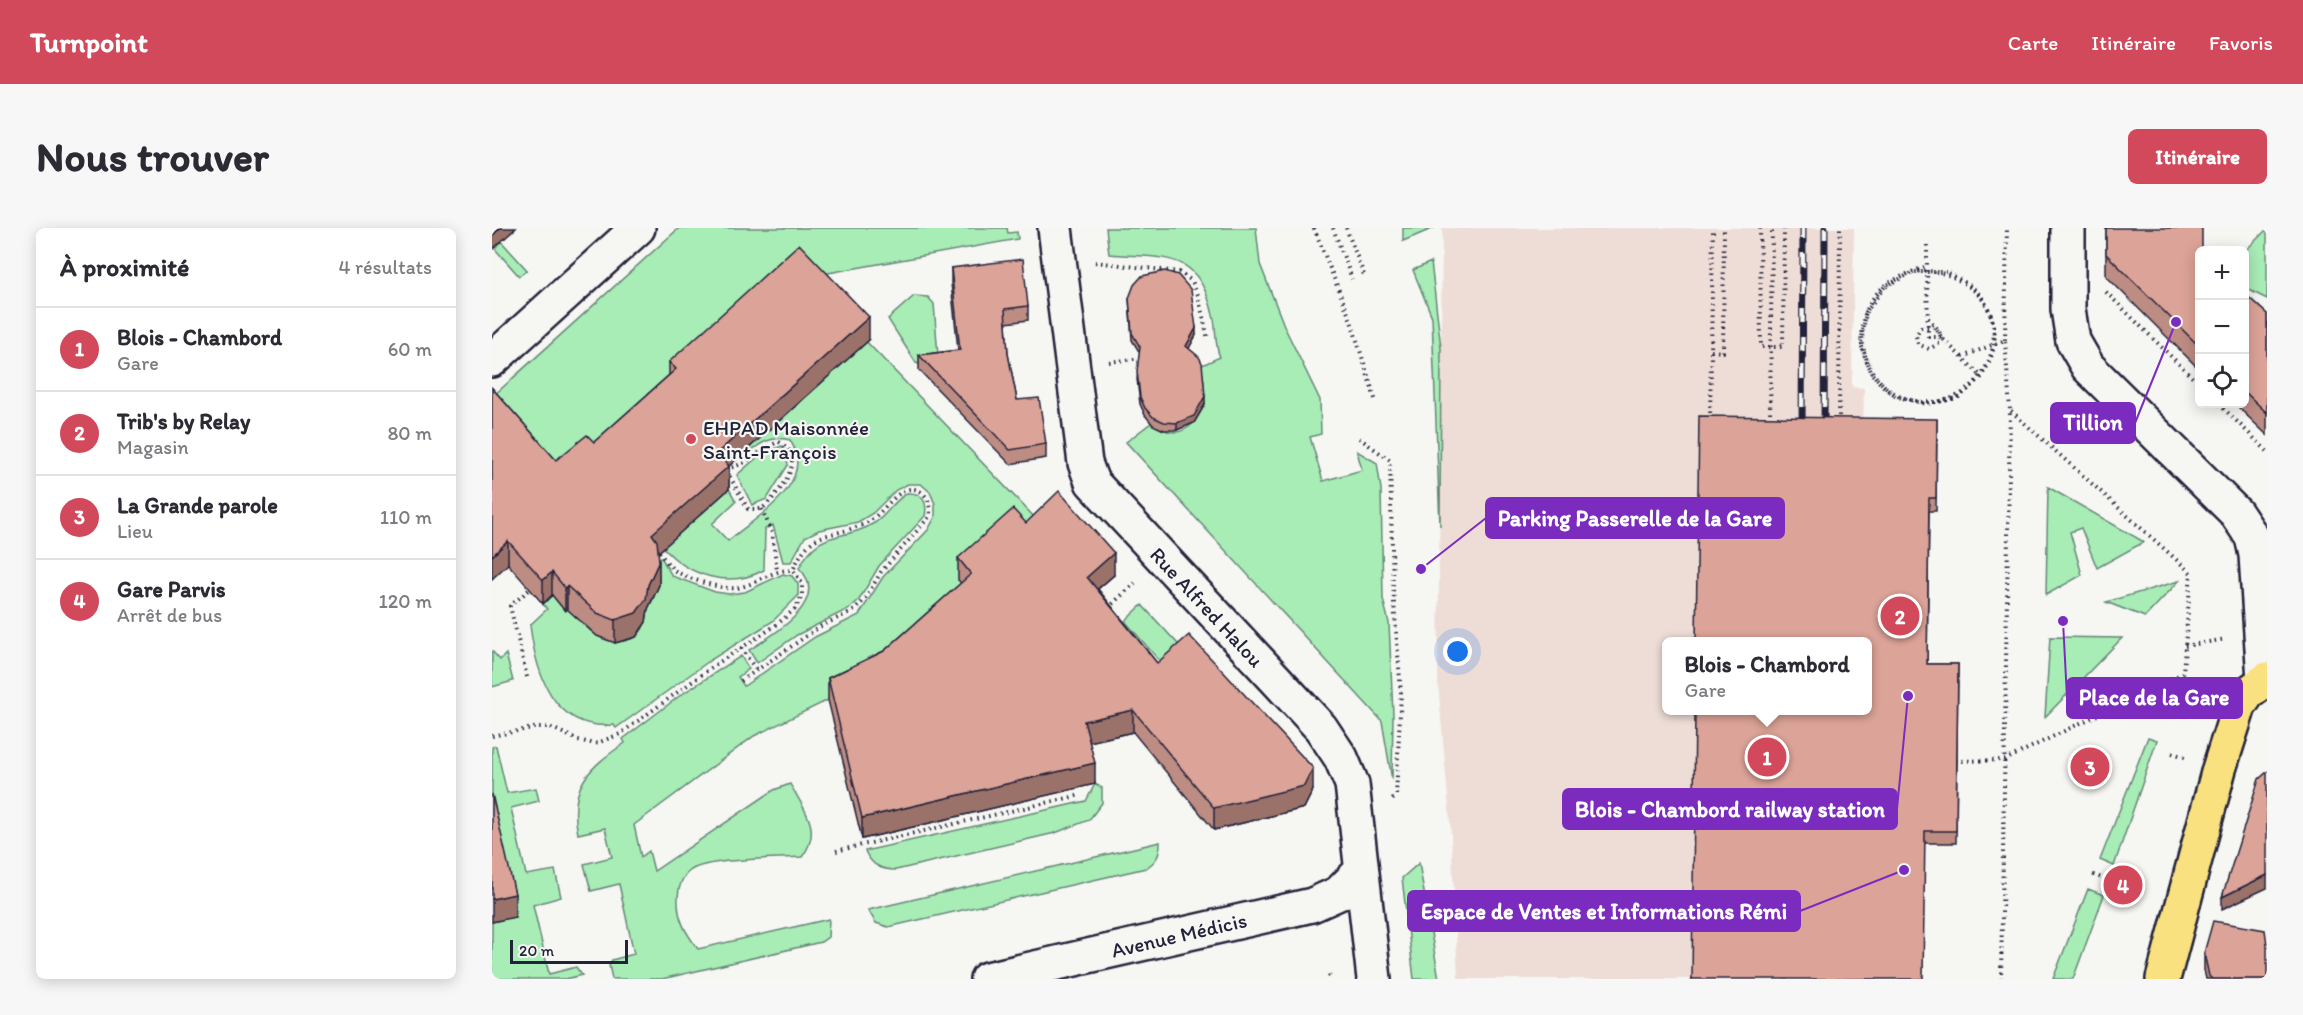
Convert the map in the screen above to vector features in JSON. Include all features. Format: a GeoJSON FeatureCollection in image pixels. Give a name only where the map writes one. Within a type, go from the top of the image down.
{"type":"FeatureCollection","features":[{"type":"Feature","properties":{"kind":"main road"},"geometry":{"type":"LineString","coordinates":[[2163,979],[2219,769],[2239,706],[2248,693],[2265,680]]}},
{"type":"Feature","properties":{"kind":"main road"},"geometry":{"type":"LineString","coordinates":[[2143,979],[2171,946]]}},
{"type":"Feature","properties":{"kind":"street"},"geometry":{"type":"LineString","coordinates":[[492,360],[638,228]]}},
{"type":"Feature","properties":{"kind":"street"},"geometry":{"type":"LineString","coordinates":[[2068,238],[2068,309],[2073,341],[2088,367],[2236,513],[2252,537],[2256,555],[2265,680]]}},
{"type":"Feature","properties":{"kind":"street","name":"Rue Alfred Halou"},"geometry":{"type":"LineString","coordinates":[[1056,243],[1085,463],[1092,482],[1321,728],[1341,758],[1352,784],[1374,979]]}},
{"type":"Feature","properties":{"kind":"street","name":"Avenue Médicis"},"geometry":{"type":"LineString","coordinates":[[987,979],[1312,905],[1339,893],[1361,871]]}},
{"type":"Feature","properties":{"kind":"path"},"geometry":{"type":"LineString","coordinates":[[1314,228],[1351,321],[1376,402]]}},
{"type":"Feature","properties":{"kind":"path"},"geometry":{"type":"LineString","coordinates":[[1333,228],[1352,279]]}},
{"type":"Feature","properties":{"kind":"path"},"geometry":{"type":"LineString","coordinates":[[1346,228],[1364,275]]}},
{"type":"Feature","properties":{"kind":"path"},"geometry":{"type":"LineString","coordinates":[[1710,421],[1713,228]]}},
{"type":"Feature","properties":{"kind":"path"},"geometry":{"type":"LineString","coordinates":[[1711,351],[1723,352],[1724,228]]}},
{"type":"Feature","properties":{"kind":"path"},"geometry":{"type":"LineString","coordinates":[[1760,228],[1761,347],[1783,347],[1784,228]]}},
{"type":"Feature","properties":{"kind":"path"},"geometry":{"type":"LineString","coordinates":[[1770,429],[1772,228]]}},
{"type":"Feature","properties":{"kind":"path"},"geometry":{"type":"LineString","coordinates":[[1839,430],[1840,228]]}},
{"type":"Feature","properties":{"kind":"path"},"geometry":{"type":"LineString","coordinates":[[2001,979],[2010,410],[2005,340],[2007,228]]}},
{"type":"Feature","properties":{"kind":"path"},"geometry":{"type":"LineString","coordinates":[[1056,243],[1179,272],[1192,281],[1198,295],[1208,339]]}},
{"type":"Feature","properties":{"kind":"path"},"geometry":{"type":"LineString","coordinates":[[1927,245],[1928,337],[1941,335]]}},
{"type":"Feature","properties":{"kind":"path"},"geometry":{"type":"LineString","coordinates":[[1866,312],[1885,286],[1927,266]]}},
{"type":"Feature","properties":{"kind":"path"},"geometry":{"type":"LineString","coordinates":[[1861,344],[1866,312],[1885,286],[1914,272],[1946,272],[1974,289],[1991,316],[1994,347],[1982,377],[1958,398],[1926,404],[1895,396],[1872,374],[1861,344],[1866,312],[1885,286]]}},
{"type":"Feature","properties":{"kind":"path"},"geometry":{"type":"LineString","coordinates":[[2100,286],[2195,381]]}},
{"type":"Feature","properties":{"kind":"path"},"geometry":{"type":"LineString","coordinates":[[1928,318],[1941,335],[1982,377]]}},
{"type":"Feature","properties":{"kind":"path"},"geometry":{"type":"LineString","coordinates":[[1936,327],[1930,325],[1921,327],[1916,336],[1918,344],[1929,349],[1938,346],[1941,335]]}},
{"type":"Feature","properties":{"kind":"path"},"geometry":{"type":"LineString","coordinates":[[1962,357],[2005,340]]}},
{"type":"Feature","properties":{"kind":"path"},"geometry":{"type":"LineString","coordinates":[[1109,362],[1146,358]]}},
{"type":"Feature","properties":{"kind":"path"},"geometry":{"type":"LineString","coordinates":[[2223,408],[2267,451]]}},
{"type":"Feature","properties":{"kind":"path"},"geometry":{"type":"LineString","coordinates":[[1956,761],[2005,760],[2183,673],[2191,573],[2010,410]]}},
{"type":"Feature","properties":{"kind":"path"},"geometry":{"type":"LineString","coordinates":[[1359,438],[1390,460],[1394,590],[1401,693],[1396,796],[1386,805]]}},
{"type":"Feature","properties":{"kind":"path"},"geometry":{"type":"LineString","coordinates":[[779,442],[787,446],[792,454],[793,465],[772,499],[762,509],[748,509],[725,468],[739,465],[768,446],[779,442]]}},
{"type":"Feature","properties":{"kind":"path"},"geometry":{"type":"LineString","coordinates":[[741,681],[821,626],[855,610],[865,599],[881,572],[927,521],[930,516],[930,504],[925,495],[916,489],[905,489],[895,496],[885,510],[866,523],[822,536],[807,544],[793,570]]}},
{"type":"Feature","properties":{"kind":"path"},"geometry":{"type":"LineString","coordinates":[[762,509],[772,533],[777,570]]}},
{"type":"Feature","properties":{"kind":"path"},"geometry":{"type":"LineString","coordinates":[[659,552],[674,570],[697,580],[724,587],[735,588],[777,570],[793,570]]}},
{"type":"Feature","properties":{"kind":"path"},"geometry":{"type":"LineString","coordinates":[[492,736],[538,726],[550,727],[578,740],[595,744],[620,734],[775,626],[795,609],[802,596],[802,583],[793,570]]}},
{"type":"Feature","properties":{"kind":"path"},"geometry":{"type":"LineString","coordinates":[[527,677],[510,606],[530,589]]}},
{"type":"Feature","properties":{"kind":"path"},"geometry":{"type":"LineString","coordinates":[[1105,610],[1128,589]]}},
{"type":"Feature","properties":{"kind":"path"},"geometry":{"type":"LineString","coordinates":[[741,648],[756,671]]}},
{"type":"Feature","properties":{"kind":"path"},"geometry":{"type":"LineString","coordinates":[[836,851],[1081,795]]}},
{"type":"Feature","properties":{"kind":"path"},"geometry":{"type":"LineString","coordinates":[[2093,875],[2123,885]]}},
{"type":"Feature","properties":{"kind":"shaded area"},"geometry":{"type":"Polygon","coordinates":[[[1442,228],[1854,228],[1852,387],[1864,388],[1863,429],[1937,431],[1936,511],[1929,510],[1927,677],[1958,677],[1956,843],[1925,842],[1923,979],[1458,979],[1451,834],[1438,683],[1442,228]]]}},
{"type":"Feature","properties":{"kind":"green space"},"geometry":{"type":"Polygon","coordinates":[[[679,228],[1007,228],[1008,233],[1017,232],[1018,239],[828,273],[816,285],[558,485],[492,397],[679,228]]]}},
{"type":"Feature","properties":{"kind":"green space"},"geometry":{"type":"Polygon","coordinates":[[[1106,228],[1256,228],[1260,264],[1285,328],[1320,400],[1321,434],[1310,437],[1323,481],[1362,470],[1357,451],[1377,463],[1381,489],[1383,599],[1389,623],[1393,715],[1392,780],[1382,721],[1126,442],[1151,423],[1165,431],[1178,432],[1188,427],[1196,419],[1204,394],[1204,380],[1200,366],[1220,357],[1213,315],[1207,294],[1198,278],[1189,268],[1163,258],[1109,254],[1106,228]]]}},
{"type":"Feature","properties":{"kind":"green space"},"geometry":{"type":"Polygon","coordinates":[[[1403,228],[1434,228],[1403,241],[1403,228]]]}},
{"type":"Feature","properties":{"kind":"green space"},"geometry":{"type":"Polygon","coordinates":[[[2267,229],[2267,299],[2249,290],[2249,247],[2267,229]]]}},
{"type":"Feature","properties":{"kind":"green space"},"geometry":{"type":"Polygon","coordinates":[[[492,231],[527,270],[519,276],[495,249],[497,246],[492,240],[492,231]]]}},
{"type":"Feature","properties":{"kind":"green space"},"geometry":{"type":"Polygon","coordinates":[[[1431,262],[1441,348],[1440,526],[1432,317],[1413,270],[1431,262]]]}},
{"type":"Feature","properties":{"kind":"green space"},"geometry":{"type":"Polygon","coordinates":[[[914,296],[928,297],[934,304],[938,356],[925,366],[916,363],[888,319],[914,296]]]}},
{"type":"Feature","properties":{"kind":"green space"},"geometry":{"type":"Polygon","coordinates":[[[862,337],[1038,521],[971,595],[884,673],[754,736],[634,825],[641,857],[649,851],[654,871],[774,790],[790,784],[805,811],[811,829],[811,838],[802,857],[728,861],[691,870],[680,886],[679,913],[686,931],[698,949],[829,919],[828,937],[821,942],[662,979],[612,979],[609,965],[612,960],[634,954],[619,884],[591,891],[584,864],[612,857],[605,828],[578,834],[576,803],[584,780],[591,770],[625,743],[623,739],[682,694],[741,656],[749,669],[738,677],[744,686],[815,637],[859,615],[883,577],[928,530],[935,517],[935,504],[930,492],[921,484],[908,484],[896,490],[873,513],[858,522],[819,530],[805,537],[791,562],[783,562],[773,525],[765,529],[764,570],[751,576],[737,578],[723,579],[697,572],[684,566],[663,547],[729,489],[736,501],[712,524],[728,541],[780,498],[790,485],[796,471],[796,456],[790,440],[770,440],[758,445],[741,458],[739,457],[862,337]]]}},
{"type":"Feature","properties":{"kind":"green space"},"geometry":{"type":"Polygon","coordinates":[[[782,446],[786,451],[788,465],[767,499],[752,505],[737,475],[761,454],[782,446]]]}},
{"type":"Feature","properties":{"kind":"green space"},"geometry":{"type":"Polygon","coordinates":[[[2048,487],[2144,542],[2097,568],[2081,528],[2070,532],[2082,575],[2046,595],[2048,487]]]}},
{"type":"Feature","properties":{"kind":"green space"},"geometry":{"type":"Polygon","coordinates":[[[907,493],[917,494],[923,499],[926,506],[925,516],[879,566],[859,600],[850,608],[797,635],[757,663],[749,650],[784,626],[804,604],[808,593],[807,580],[799,568],[807,555],[824,541],[876,522],[907,493]]]}},
{"type":"Feature","properties":{"kind":"green space"},"geometry":{"type":"Polygon","coordinates":[[[661,557],[672,576],[715,592],[729,594],[745,592],[783,574],[792,576],[798,584],[798,596],[773,621],[712,659],[616,728],[614,725],[593,724],[576,719],[562,709],[551,696],[543,680],[530,625],[547,609],[543,604],[552,595],[565,611],[570,608],[596,635],[612,641],[631,639],[643,628],[645,603],[652,601],[655,596],[657,587],[652,563],[661,557]]]}},
{"type":"Feature","properties":{"kind":"green space"},"geometry":{"type":"Polygon","coordinates":[[[2179,581],[2145,617],[2106,602],[2179,581]]]}},
{"type":"Feature","properties":{"kind":"green space"},"geometry":{"type":"Polygon","coordinates":[[[1142,605],[1189,656],[1170,673],[1125,621],[1142,605]]]}},
{"type":"Feature","properties":{"kind":"green space"},"geometry":{"type":"Polygon","coordinates":[[[2050,637],[2122,638],[2045,717],[2050,637]]]}},
{"type":"Feature","properties":{"kind":"green space"},"geometry":{"type":"Polygon","coordinates":[[[492,651],[500,660],[506,654],[513,681],[492,687],[492,651]]]}},
{"type":"Feature","properties":{"kind":"green space"},"geometry":{"type":"Polygon","coordinates":[[[2148,737],[2157,740],[2114,866],[2100,860],[2148,737]]]}},
{"type":"Feature","properties":{"kind":"green space"},"geometry":{"type":"Polygon","coordinates":[[[496,746],[507,793],[536,788],[539,801],[511,808],[526,875],[555,870],[561,897],[533,905],[549,974],[576,967],[582,975],[566,979],[492,979],[492,922],[515,917],[492,816],[492,747],[496,746]]]}},
{"type":"Feature","properties":{"kind":"green space"},"geometry":{"type":"Polygon","coordinates":[[[1095,784],[1102,788],[1102,803],[1089,820],[1055,833],[896,870],[877,866],[865,851],[1086,801],[1095,784]]]}},
{"type":"Feature","properties":{"kind":"green space"},"geometry":{"type":"Polygon","coordinates":[[[1160,842],[1157,857],[1146,868],[888,927],[876,923],[868,910],[1160,842]]]}},
{"type":"Feature","properties":{"kind":"green space"},"geometry":{"type":"Polygon","coordinates":[[[1419,863],[1439,979],[1414,979],[1402,878],[1419,863]]]}},
{"type":"Feature","properties":{"kind":"green space"},"geometry":{"type":"Polygon","coordinates":[[[2088,889],[2104,895],[2073,979],[2053,979],[2088,889]]]}},
{"type":"Feature","properties":{"kind":"building"},"geometry":{"type":"Polygon","coordinates":[[[492,228],[500,228],[492,236],[492,228]]]}},
{"type":"Feature","properties":{"kind":"building"},"geometry":{"type":"Polygon","coordinates":[[[2106,228],[2202,228],[2202,246],[2195,246],[2195,342],[2106,254],[2106,228]]]}},
{"type":"Feature","properties":{"kind":"building","name":"EHPAD Maisonnée Saint-François"},"geometry":{"type":"Polygon","coordinates":[[[799,244],[869,317],[717,453],[729,466],[652,534],[657,541],[659,561],[648,585],[646,599],[636,613],[615,620],[597,613],[567,586],[565,588],[552,572],[543,580],[508,541],[492,556],[492,388],[556,460],[587,435],[594,442],[676,369],[669,362],[799,244]]]}},
{"type":"Feature","properties":{"kind":"building"},"geometry":{"type":"Polygon","coordinates":[[[1023,259],[1028,306],[1005,309],[1008,354],[1017,400],[1039,398],[1046,444],[1010,450],[919,355],[960,350],[951,268],[1023,259]]]}},
{"type":"Feature","properties":{"kind":"building"},"geometry":{"type":"Polygon","coordinates":[[[1165,271],[1178,275],[1191,290],[1196,328],[1186,346],[1199,357],[1202,363],[1205,396],[1194,416],[1177,423],[1164,422],[1153,417],[1145,408],[1140,397],[1137,371],[1140,347],[1132,333],[1129,298],[1134,285],[1142,276],[1165,271]]]}},
{"type":"Feature","properties":{"kind":"building"},"geometry":{"type":"Polygon","coordinates":[[[2249,298],[2267,314],[2267,413],[2249,396],[2249,298]]]}},
{"type":"Feature","properties":{"kind":"building"},"geometry":{"type":"Polygon","coordinates":[[[1699,416],[1937,419],[1936,498],[1929,498],[1927,664],[1958,664],[1956,831],[1925,831],[1923,979],[1692,979],[1695,715],[1872,715],[1872,637],[1696,637],[1699,416]]]}},
{"type":"Feature","properties":{"kind":"building"},"geometry":{"type":"Polygon","coordinates":[[[1059,491],[1114,553],[1087,577],[1157,663],[1189,635],[1313,768],[1304,786],[1214,808],[1133,710],[1084,721],[1095,763],[862,818],[828,678],[884,651],[971,574],[958,558],[1013,509],[1026,523],[1059,491]]]}},
{"type":"Feature","properties":{"kind":"building"},"geometry":{"type":"Polygon","coordinates":[[[2267,772],[2267,875],[2222,897],[2259,779],[2267,772]]]}},
{"type":"Feature","properties":{"kind":"building"},"geometry":{"type":"Polygon","coordinates":[[[492,794],[515,894],[492,899],[492,794]]]}},
{"type":"Feature","properties":{"kind":"building"},"geometry":{"type":"Polygon","coordinates":[[[2213,921],[2265,930],[2267,979],[2212,979],[2209,976],[2204,953],[2213,921]]]}},
{"type":"Feature","properties":{"kind":"railway"},"geometry":{"type":"LineString","coordinates":[[1802,435],[1803,228]]}},
{"type":"Feature","properties":{"kind":"railway"},"geometry":{"type":"LineString","coordinates":[[1824,435],[1825,228]]}},
{"type":"Feature","properties":{"kind":"place","name":"Tillion"},"geometry":{"type":"Point","coordinates":[2176,322]}},
{"type":"Feature","properties":{"kind":"place","name":"EHPAD Maisonnée Saint-François"},"geometry":{"type":"Point","coordinates":[691,439]}},
{"type":"Feature","properties":{"kind":"place","name":"Parking Passerelle de la Gare"},"geometry":{"type":"Point","coordinates":[1421,569]}},
{"type":"Feature","properties":{"kind":"place","name":"Trib's by Relay"},"geometry":{"type":"Point","coordinates":[1900,616]}},
{"type":"Feature","properties":{"kind":"place","name":"Place de la Gare"},"geometry":{"type":"Point","coordinates":[2063,621]}},
{"type":"Feature","properties":{"kind":"place","name":"Blois - Chambord railway station"},"geometry":{"type":"Point","coordinates":[1908,696]}},
{"type":"Feature","properties":{"kind":"place","name":"Blois - Chambord"},"geometry":{"type":"Point","coordinates":[1767,757]}},
{"type":"Feature","properties":{"kind":"place","name":"La Grande parole"},"geometry":{"type":"Point","coordinates":[2090,767]}},
{"type":"Feature","properties":{"kind":"place","name":"Espace de Ventes et Informations Rémi"},"geometry":{"type":"Point","coordinates":[1904,870]}},
{"type":"Feature","properties":{"kind":"place","name":"Gare Parvis"},"geometry":{"type":"Point","coordinates":[2123,885]}}]}
